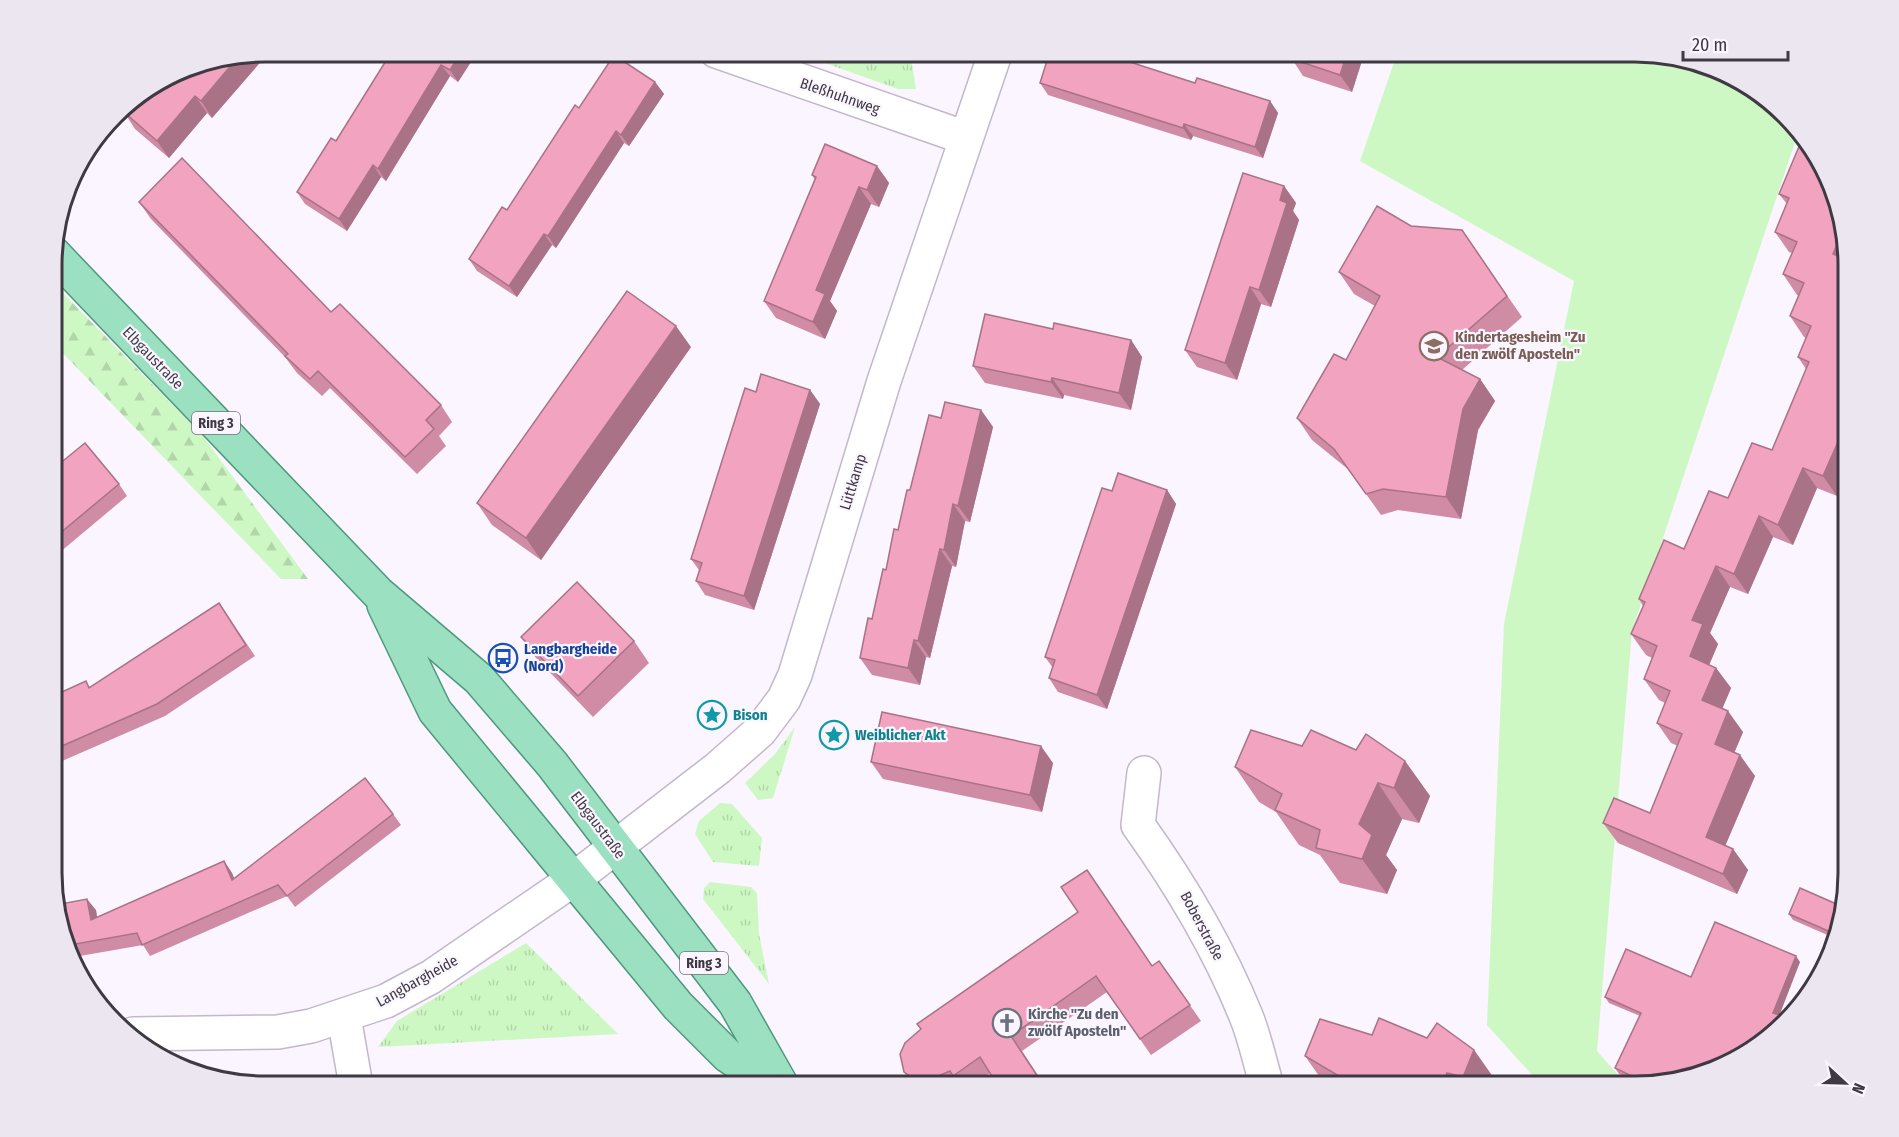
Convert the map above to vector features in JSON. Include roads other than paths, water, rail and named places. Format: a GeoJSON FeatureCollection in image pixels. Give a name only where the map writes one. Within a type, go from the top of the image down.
{"type":"FeatureCollection","features":[{"type":"Feature","properties":{"kind":"main road","name":"Elbgaustraße"},"geometry":{"type":"LineString","coordinates":[[62,262],[378,593],[479,678],[552,764],[735,1004],[776,1076]]}},
{"type":"Feature","properties":{"kind":"main road","name":"Elbgaustraße"},"geometry":{"type":"LineString","coordinates":[[378,593],[435,711],[700,1030],[728,1056],[758,1076]]}},
{"type":"Feature","properties":{"kind":"street","name":"Bleßhuhnweg"},"geometry":{"type":"LineString","coordinates":[[748,62],[966,138]]}},
{"type":"Feature","properties":{"kind":"street","name":"Lüttkamp"},"geometry":{"type":"LineString","coordinates":[[574,879],[718,768],[760,731],[784,699],[795,675],[884,381],[992,62]]}},
{"type":"Feature","properties":{"kind":"street","name":"Boberstraße"},"geometry":{"type":"LineString","coordinates":[[1144,773],[1138,825],[1180,884],[1215,946],[1246,1017],[1264,1075]]}},
{"type":"Feature","properties":{"kind":"street","name":"Langbargheide"},"geometry":{"type":"LineString","coordinates":[[141,1034],[278,1032],[344,1017],[386,1001],[431,977],[574,879]]}},
{"type":"Feature","properties":{"kind":"street"},"geometry":{"type":"LineString","coordinates":[[344,1017],[354,1076]]}},
{"type":"Feature","properties":{"kind":"place","name":"Kindertagesheim \"Zu den zwölf Aposteln\""},"geometry":{"type":"Point","coordinates":[1434,346]}},
{"type":"Feature","properties":{"kind":"place","name":"Langbargheide (Nord)"},"geometry":{"type":"Point","coordinates":[503,658]}},
{"type":"Feature","properties":{"kind":"place","name":"Bison"},"geometry":{"type":"Point","coordinates":[712,715]}},
{"type":"Feature","properties":{"kind":"place","name":"Weiblicher Akt"},"geometry":{"type":"Point","coordinates":[834,735]}},
{"type":"Feature","properties":{"kind":"place","name":"Kirche \"Zu den zwölf Aposteln\""},"geometry":{"type":"Point","coordinates":[1007,1023]}}]}
